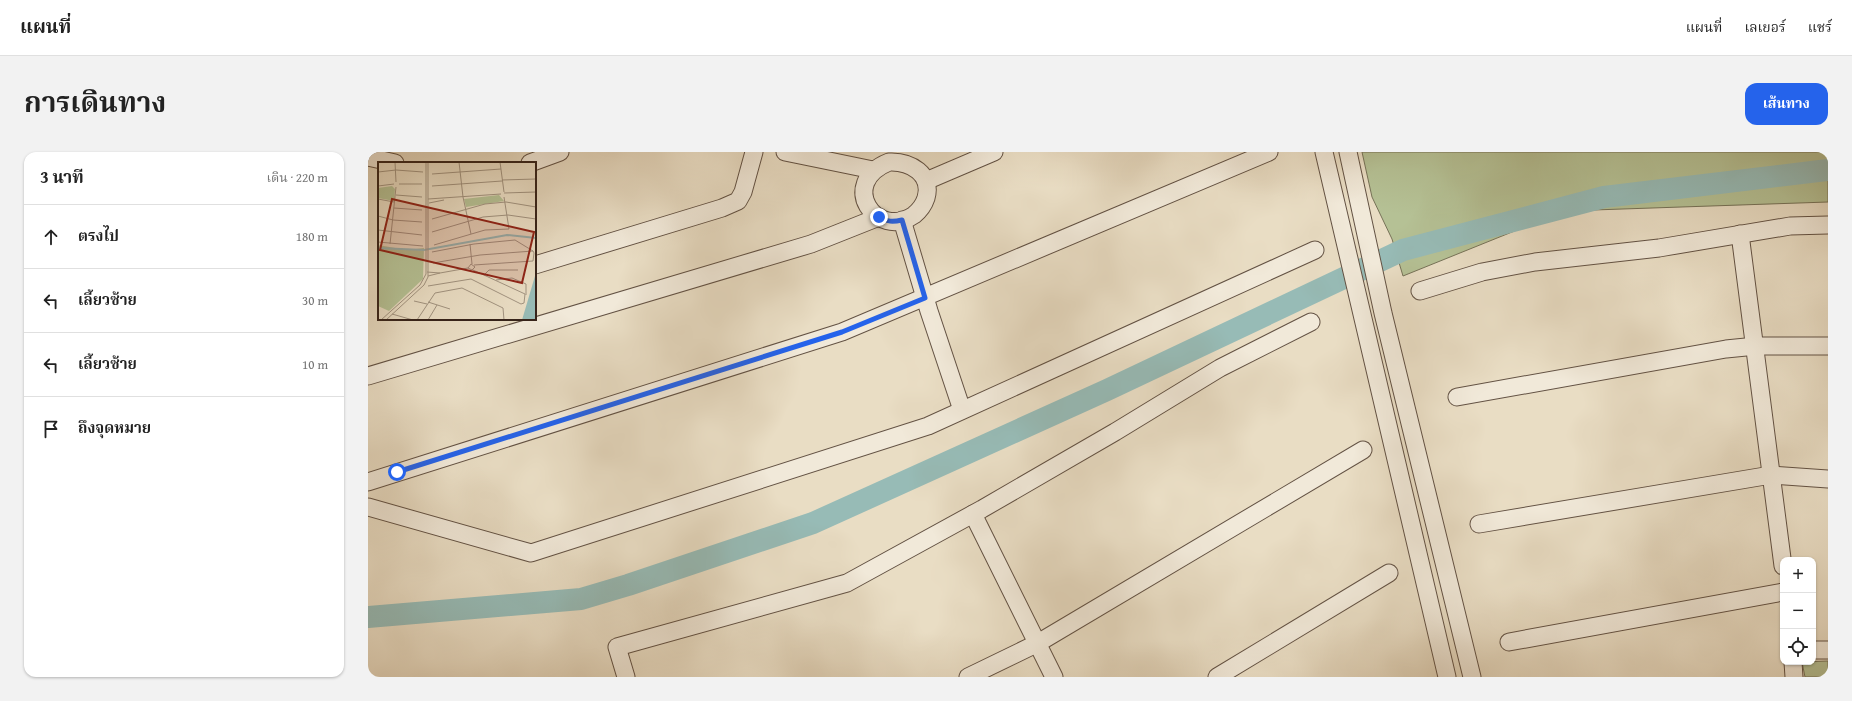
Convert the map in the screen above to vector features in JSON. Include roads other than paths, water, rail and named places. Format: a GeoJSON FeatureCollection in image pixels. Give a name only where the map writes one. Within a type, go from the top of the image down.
{"type":"FeatureCollection","features":[{"type":"Feature","properties":{"kind":"street"},"geometry":{"type":"LineString","coordinates":[[533,162],[560,152]]}},
{"type":"Feature","properties":{"kind":"street"},"geometry":{"type":"LineString","coordinates":[[536,265],[722,208],[738,201],[743,192],[754,152]]}},
{"type":"Feature","properties":{"kind":"street"},"geometry":{"type":"LineString","coordinates":[[785,152],[873,170]]}},
{"type":"Feature","properties":{"kind":"street"},"geometry":{"type":"LineString","coordinates":[[926,182],[994,152]]}},
{"type":"Feature","properties":{"kind":"street"},"geometry":{"type":"LineString","coordinates":[[368,482],[842,332],[1269,152]]}},
{"type":"Feature","properties":{"kind":"street"},"geometry":{"type":"LineString","coordinates":[[1324,152],[1447,677]]}},
{"type":"Feature","properties":{"kind":"street"},"geometry":{"type":"LineString","coordinates":[[1348,152],[1379,294],[1472,677]]}},
{"type":"Feature","properties":{"kind":"street"},"geometry":{"type":"LineString","coordinates":[[368,157],[390,162]]}},
{"type":"Feature","properties":{"kind":"street"},"geometry":{"type":"LineString","coordinates":[[888,157],[909,164],[917,169],[928,187],[925,201],[917,212],[902,220],[893,222],[885,221],[879,217],[866,203],[864,194],[864,187],[873,170],[888,157]]}},
{"type":"Feature","properties":{"kind":"street"},"geometry":{"type":"LineString","coordinates":[[368,376],[810,244],[879,217]]}},
{"type":"Feature","properties":{"kind":"street"},"geometry":{"type":"LineString","coordinates":[[902,220],[925,298],[962,410]]}},
{"type":"Feature","properties":{"kind":"street"},"geometry":{"type":"LineString","coordinates":[[1420,291],[1482,272],[1535,262],[1659,248],[1790,226],[1828,226]]}},
{"type":"Feature","properties":{"kind":"street"},"geometry":{"type":"LineString","coordinates":[[1740,234],[1756,346],[1782,557]]}},
{"type":"Feature","properties":{"kind":"street"},"geometry":{"type":"LineString","coordinates":[[368,507],[532,553],[920,428],[1315,250]]}},
{"type":"Feature","properties":{"kind":"street"},"geometry":{"type":"LineString","coordinates":[[626,677],[617,647],[847,583],[973,514],[1116,432],[1220,368],[1311,322]]}},
{"type":"Feature","properties":{"kind":"street"},"geometry":{"type":"LineString","coordinates":[[1457,397],[1726,349],[1756,346],[1828,346]]}},
{"type":"Feature","properties":{"kind":"street"},"geometry":{"type":"LineString","coordinates":[[968,677],[1038,643],[1363,450]]}},
{"type":"Feature","properties":{"kind":"street"},"geometry":{"type":"LineString","coordinates":[[1479,524],[1771,475],[1828,479]]}},
{"type":"Feature","properties":{"kind":"street"},"geometry":{"type":"LineString","coordinates":[[973,514],[1054,677]]}},
{"type":"Feature","properties":{"kind":"street"},"geometry":{"type":"LineString","coordinates":[[1217,677],[1389,573]]}},
{"type":"Feature","properties":{"kind":"street"},"geometry":{"type":"LineString","coordinates":[[1509,642],[1780,593]]}},
{"type":"Feature","properties":{"kind":"street"},"geometry":{"type":"LineString","coordinates":[[1816,650],[1828,650]]}},
{"type":"Feature","properties":{"kind":"street"},"geometry":{"type":"LineString","coordinates":[[1793,665],[1794,677]]}},
{"type":"Feature","properties":{"kind":"waterway"},"geometry":{"type":"LineString","coordinates":[[368,617],[581,599],[628,585],[813,523],[1107,390],[1403,250],[1604,197],[1828,170]]}}]}
